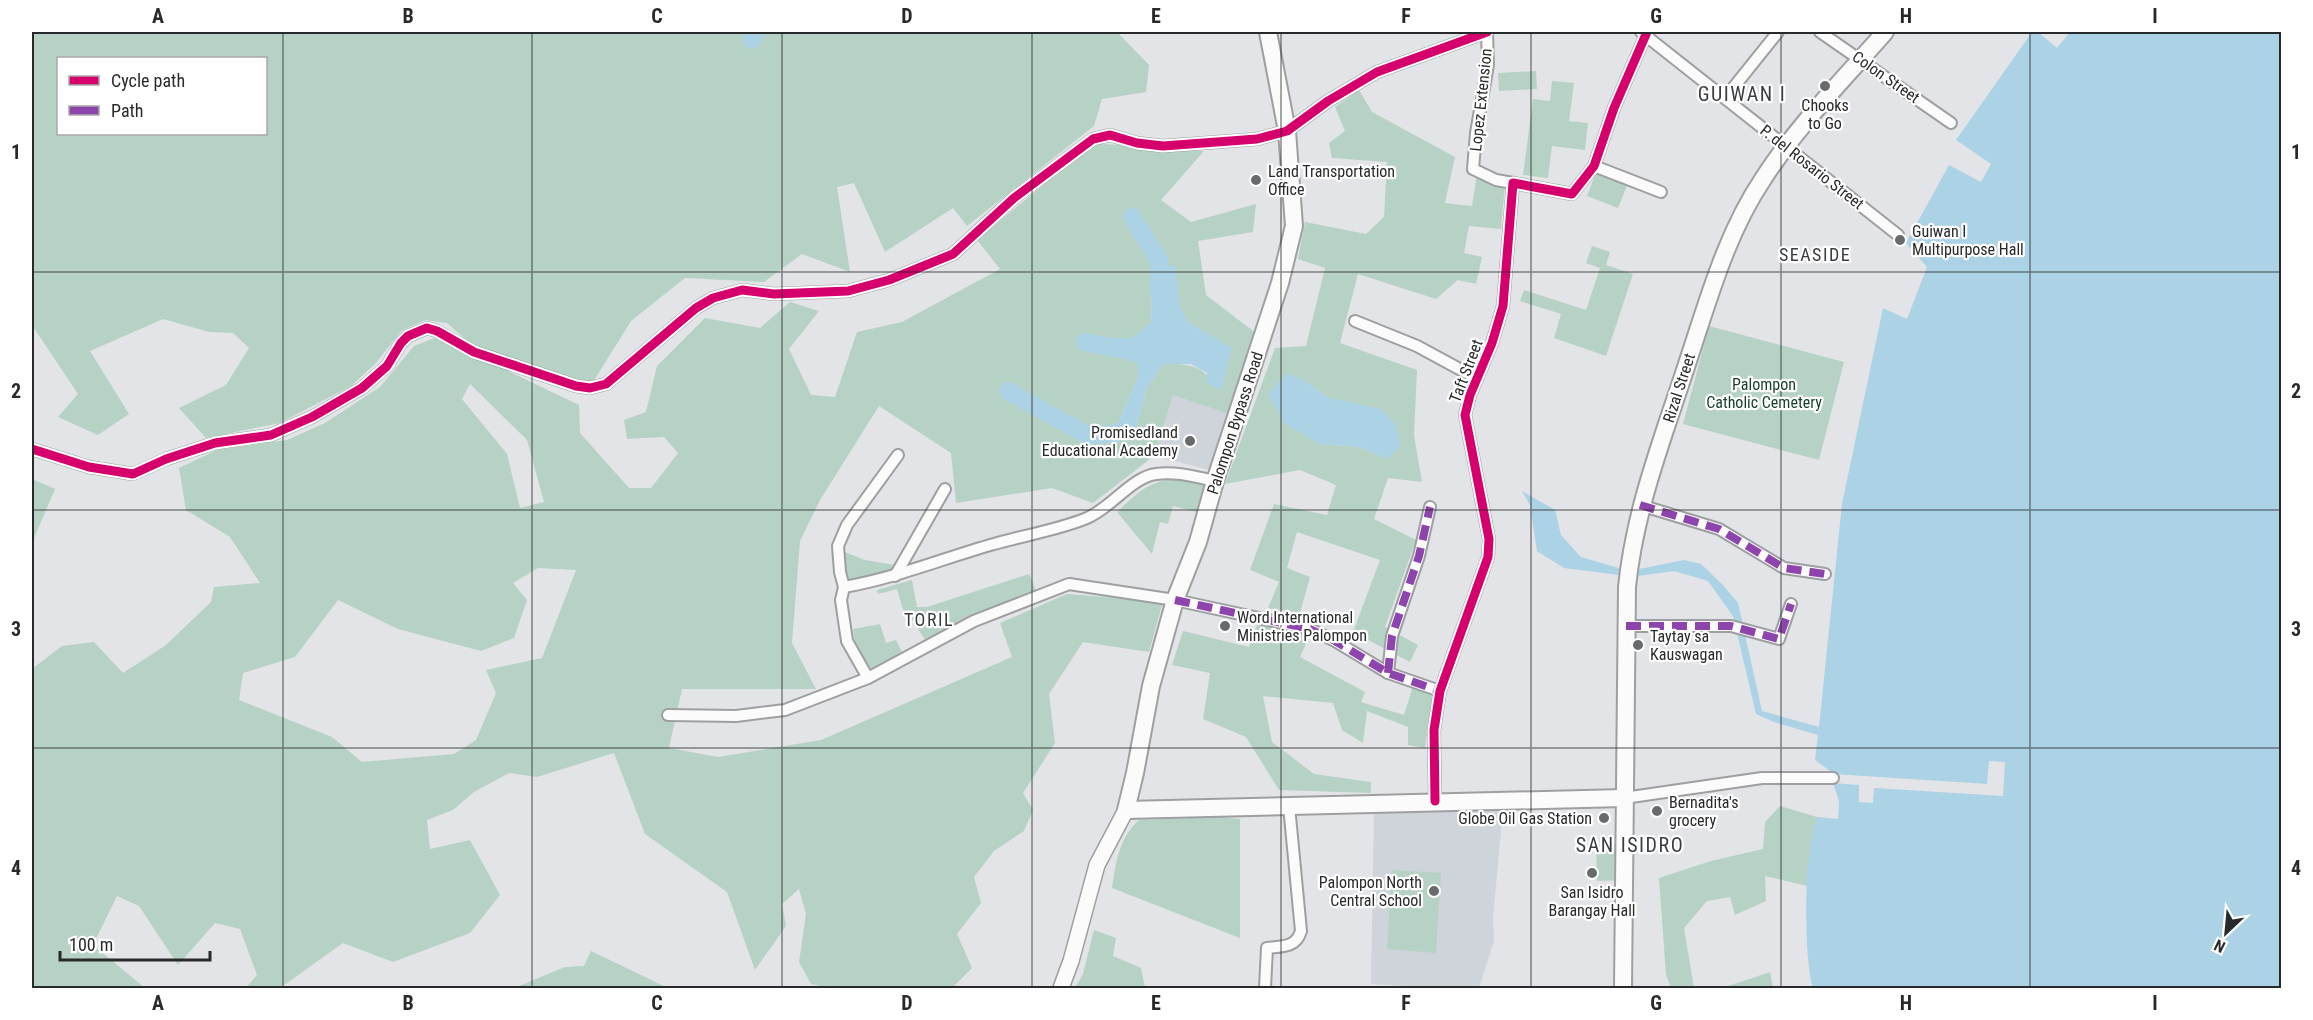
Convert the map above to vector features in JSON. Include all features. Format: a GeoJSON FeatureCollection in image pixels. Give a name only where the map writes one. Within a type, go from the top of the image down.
{"type":"FeatureCollection","features":[{"type":"Feature","properties":{"kind":"main road","name":"Palompon Bypass Road"},"geometry":{"type":"LineString","coordinates":[[1126,810],[1151,686],[1175,600],[1197,542],[1280,283],[1294,226],[1287,131],[1268,32]]}},
{"type":"Feature","properties":{"kind":"main road","name":"Rizal Street"},"geometry":{"type":"LineString","coordinates":[[1623,988],[1627,587],[1630,552],[1641,505],[1720,266],[1748,205],[1786,146],[1885,32]]}},
{"type":"Feature","properties":{"kind":"main road"},"geometry":{"type":"LineString","coordinates":[[1061,988],[1071,961],[1097,865],[1126,810],[1624,798]]}},
{"type":"Feature","properties":{"kind":"street"},"geometry":{"type":"LineString","coordinates":[[32,449],[88,467],[133,474],[166,459],[215,442],[271,435],[312,417],[362,388],[387,366],[408,336],[427,328],[437,331],[474,352],[576,386],[590,388],[606,384],[696,308],[713,298],[742,290],[774,294],[848,291],[889,280],[953,254],[1014,198],[1093,139],[1110,135],[1137,143],[1163,146],[1257,139],[1287,131],[1328,101],[1377,72],[1487,32]]}},
{"type":"Feature","properties":{"kind":"street","name":"Lopez Extension"},"geometry":{"type":"LineString","coordinates":[[1487,32],[1488,65],[1476,134],[1473,169],[1496,180],[1513,183]]}},
{"type":"Feature","properties":{"kind":"street"},"geometry":{"type":"LineString","coordinates":[[1513,183],[1572,194],[1594,166],[1644,32]]}},
{"type":"Feature","properties":{"kind":"street","name":"P. del Rosario Street"},"geometry":{"type":"LineString","coordinates":[[1644,32],[1898,235]]}},
{"type":"Feature","properties":{"kind":"street"},"geometry":{"type":"LineString","coordinates":[[1725,98],[1778,32]]}},
{"type":"Feature","properties":{"kind":"street","name":"Colon Street"},"geometry":{"type":"LineString","coordinates":[[1820,32],[1952,123]]}},
{"type":"Feature","properties":{"kind":"street"},"geometry":{"type":"LineString","coordinates":[[1594,166],[1661,192]]}},
{"type":"Feature","properties":{"kind":"street","name":"Taft Street"},"geometry":{"type":"LineString","coordinates":[[1435,801],[1434,730],[1440,691],[1488,557],[1489,539],[1465,415],[1503,306],[1513,183]]}},
{"type":"Feature","properties":{"kind":"street"},"geometry":{"type":"LineString","coordinates":[[1355,321],[1417,346],[1476,378]]}},
{"type":"Feature","properties":{"kind":"street"},"geometry":{"type":"LineString","coordinates":[[868,678],[847,641],[841,600],[844,587],[838,546],[848,525],[898,454]]}},
{"type":"Feature","properties":{"kind":"street"},"geometry":{"type":"LineString","coordinates":[[844,587],[895,576],[993,544],[1087,518],[1108,507],[1140,481],[1155,474],[1181,474],[1215,481]]}},
{"type":"Feature","properties":{"kind":"street"},"geometry":{"type":"LineString","coordinates":[[895,576],[945,489]]}},
{"type":"Feature","properties":{"kind":"street"},"geometry":{"type":"LineString","coordinates":[[1641,505],[1719,530],[1744,542],[1784,568],[1825,574]]}},
{"type":"Feature","properties":{"kind":"street"},"geometry":{"type":"LineString","coordinates":[[1388,673],[1392,636],[1419,556],[1430,507]]}},
{"type":"Feature","properties":{"kind":"street"},"geometry":{"type":"LineString","coordinates":[[668,716],[736,716],[785,710],[868,678],[974,621],[1070,584],[1175,600],[1310,629],[1335,641],[1388,673],[1440,691]]}},
{"type":"Feature","properties":{"kind":"street"},"geometry":{"type":"LineString","coordinates":[[1626,626],[1731,626],[1779,639],[1791,604]]}},
{"type":"Feature","properties":{"kind":"street"},"geometry":{"type":"LineString","coordinates":[[1624,798],[1762,778],[1833,778]]}},
{"type":"Feature","properties":{"kind":"street"},"geometry":{"type":"LineString","coordinates":[[1265,988],[1267,948],[1290,946],[1298,940],[1301,932],[1289,806]]}},
{"type":"Feature","properties":{"kind":"shaded area","name":"Promisedland Educational Academy"},"geometry":{"type":"Polygon","coordinates":[[[1173,394],[1232,415],[1210,470],[1154,456],[1173,394]]]}},
{"type":"Feature","properties":{"kind":"shaded area","name":"Palompon North Central School"},"geometry":{"type":"Polygon","coordinates":[[[1503,810],[1493,917],[1494,941],[1479,988],[1371,984],[1374,811],[1503,810]]]}},
{"type":"Feature","properties":{"kind":"green space"},"geometry":{"type":"Polygon","coordinates":[[[32,32],[1117,32],[1149,65],[1146,92],[1102,99],[1094,126],[967,226],[953,208],[885,252],[854,183],[837,187],[850,272],[802,254],[764,282],[685,278],[631,321],[593,382],[548,374],[475,348],[447,323],[425,320],[401,331],[376,363],[351,386],[280,423],[206,438],[179,408],[226,385],[249,348],[233,333],[209,332],[163,319],[90,351],[129,414],[98,435],[58,417],[78,394],[32,325],[32,32]]]}},
{"type":"Feature","properties":{"kind":"green space"},"geometry":{"type":"Polygon","coordinates":[[[1536,71],[1537,89],[1499,91],[1498,73],[1536,71]]]}},
{"type":"Feature","properties":{"kind":"green space"},"geometry":{"type":"Polygon","coordinates":[[[1552,81],[1574,83],[1569,121],[1588,123],[1585,150],[1552,146],[1548,178],[1523,175],[1533,99],[1550,101],[1552,81]]]}},
{"type":"Feature","properties":{"kind":"green space"},"geometry":{"type":"Polygon","coordinates":[[[1359,90],[1372,112],[1455,157],[1445,203],[1472,206],[1477,174],[1505,185],[1501,229],[1469,226],[1464,253],[1482,257],[1476,284],[1458,280],[1436,299],[1358,274],[1340,343],[1417,370],[1414,435],[1422,482],[1388,478],[1374,519],[1416,540],[1385,627],[1418,645],[1410,662],[1353,632],[1380,560],[1297,532],[1287,568],[1310,577],[1300,613],[1268,608],[1279,582],[1250,570],[1274,504],[1327,515],[1336,485],[1300,470],[1225,484],[1275,348],[1306,346],[1325,268],[1298,259],[1305,222],[1366,234],[1384,217],[1387,162],[1332,158],[1329,143],[1345,131],[1335,107],[1359,90]],[[1307,382],[1320,444],[1359,447],[1388,459],[1329,398],[1307,382]]]}},
{"type":"Feature","properties":{"kind":"green space"},"geometry":{"type":"Polygon","coordinates":[[[1092,144],[1204,151],[1161,200],[1191,222],[1256,204],[1253,232],[1198,241],[1206,295],[1257,334],[1232,415],[1173,395],[1154,456],[1093,503],[1052,488],[956,503],[951,453],[879,406],[820,500],[800,541],[792,643],[816,689],[682,689],[669,748],[718,757],[821,740],[1012,657],[1000,623],[1067,594],[1143,600],[1162,605],[1149,652],[1083,642],[1049,694],[1055,743],[1023,793],[1033,810],[1024,831],[994,851],[974,877],[981,903],[957,934],[972,968],[952,988],[830,988],[811,984],[799,962],[806,914],[799,889],[782,904],[786,926],[755,970],[727,892],[645,834],[614,753],[537,777],[509,773],[474,792],[453,810],[427,820],[430,849],[470,840],[500,895],[470,933],[393,962],[343,943],[280,988],[246,988],[257,975],[240,929],[215,923],[178,965],[139,906],[117,896],[93,945],[145,988],[32,988],[32,913],[34,911],[32,901],[32,669],[62,646],[94,642],[123,673],[166,645],[211,602],[214,587],[260,583],[230,537],[186,510],[179,468],[217,450],[287,440],[325,423],[380,387],[414,346],[437,337],[579,405],[580,433],[629,488],[651,488],[678,453],[664,437],[627,439],[624,420],[646,412],[657,366],[705,318],[760,328],[790,302],[819,311],[789,349],[811,395],[835,397],[857,332],[902,322],[1000,269],[977,240],[1092,144]],[[1153,268],[1151,323],[1131,339],[1090,347],[1138,363],[1138,377],[1119,422],[1101,429],[1074,423],[1071,430],[1108,440],[1133,436],[1146,390],[1163,364],[1196,368],[1208,375],[1221,390],[1231,348],[1188,322],[1153,268]],[[470,384],[462,399],[507,454],[520,508],[544,502],[527,440],[470,384]],[[538,568],[513,583],[527,600],[514,638],[481,651],[398,629],[338,600],[295,657],[243,673],[239,700],[332,737],[362,762],[454,754],[476,740],[496,693],[486,670],[542,658],[576,570],[538,568]]]}},
{"type":"Feature","properties":{"kind":"green space"},"geometry":{"type":"Polygon","coordinates":[[[1597,170],[1628,183],[1618,208],[1587,196],[1597,170]]]}},
{"type":"Feature","properties":{"kind":"green space"},"geometry":{"type":"Polygon","coordinates":[[[1592,246],[1610,252],[1606,265],[1633,274],[1606,356],[1554,338],[1561,314],[1520,301],[1524,290],[1586,310],[1600,268],[1586,263],[1592,246]]]}},
{"type":"Feature","properties":{"kind":"green space","name":"Palompon Catholic Cemetery"},"geometry":{"type":"Polygon","coordinates":[[[1709,326],[1844,362],[1819,460],[1683,424],[1709,326]]]}},
{"type":"Feature","properties":{"kind":"green space"},"geometry":{"type":"Polygon","coordinates":[[[1180,478],[1206,485],[1197,512],[1173,506],[1168,524],[1160,522],[1152,554],[1117,512],[1145,488],[1169,479],[1180,478]]]}},
{"type":"Feature","properties":{"kind":"green space"},"geometry":{"type":"Polygon","coordinates":[[[32,479],[55,489],[32,543],[32,479]]]}},
{"type":"Feature","properties":{"kind":"green space"},"geometry":{"type":"Polygon","coordinates":[[[842,551],[865,560],[895,565],[891,574],[849,583],[844,580],[842,551]]]}},
{"type":"Feature","properties":{"kind":"green space"},"geometry":{"type":"Polygon","coordinates":[[[1029,574],[1037,593],[927,643],[908,613],[904,613],[897,589],[878,594],[877,590],[912,580],[917,607],[927,607],[1029,574]]]}},
{"type":"Feature","properties":{"kind":"green space"},"geometry":{"type":"Polygon","coordinates":[[[1258,622],[1311,633],[1300,657],[1365,692],[1361,702],[1404,715],[1413,686],[1433,693],[1425,748],[1408,745],[1408,727],[1367,711],[1363,743],[1342,730],[1333,703],[1263,696],[1272,742],[1314,774],[1371,782],[1371,793],[1279,790],[1246,737],[1203,719],[1210,673],[1172,665],[1183,631],[1249,647],[1258,622]]]}},
{"type":"Feature","properties":{"kind":"green space"},"geometry":{"type":"Polygon","coordinates":[[[880,624],[886,643],[896,640],[904,656],[873,671],[855,645],[853,629],[880,624]]]}},
{"type":"Feature","properties":{"kind":"green space"},"geometry":{"type":"Polygon","coordinates":[[[1780,806],[1817,817],[1848,821],[1820,905],[1807,886],[1765,876],[1766,901],[1735,915],[1730,897],[1707,901],[1684,928],[1694,988],[1671,988],[1666,975],[1659,878],[1711,861],[1763,849],[1765,822],[1780,806]]]}},
{"type":"Feature","properties":{"kind":"green space"},"geometry":{"type":"Polygon","coordinates":[[[1220,817],[1240,819],[1240,938],[1112,888],[1123,843],[1139,820],[1220,817]]]}},
{"type":"Feature","properties":{"kind":"green space"},"geometry":{"type":"Polygon","coordinates":[[[1623,844],[1624,880],[1597,881],[1596,845],[1623,844]]]}},
{"type":"Feature","properties":{"kind":"green space"},"geometry":{"type":"Polygon","coordinates":[[[1392,870],[1441,873],[1436,953],[1387,949],[1392,870]]]}},
{"type":"Feature","properties":{"kind":"green space"},"geometry":{"type":"Polygon","coordinates":[[[1094,930],[1116,938],[1113,956],[1141,968],[1145,988],[1075,988],[1083,974],[1094,930]]]}},
{"type":"Feature","properties":{"kind":"green space"},"geometry":{"type":"Polygon","coordinates":[[[591,951],[668,988],[514,988],[565,967],[584,966],[591,951]]]}},
{"type":"Feature","properties":{"kind":"green space"},"geometry":{"type":"Polygon","coordinates":[[[1770,972],[1773,988],[1722,988],[1770,972]]]}},
{"type":"Feature","properties":{"kind":"water"},"geometry":{"type":"Polygon","coordinates":[[[2032,32],[2038,32],[2057,48],[2070,32],[2281,32],[2281,988],[1813,988],[1806,928],[1809,853],[1817,817],[1838,819],[1839,801],[1833,783],[1834,774],[1815,760],[1818,735],[1774,722],[1756,714],[1733,616],[1708,581],[1674,571],[1638,576],[1639,569],[1684,560],[1701,564],[1738,603],[1762,711],[1819,727],[1842,504],[1883,308],[1907,319],[1927,267],[1906,243],[1949,165],[1981,182],[1991,164],[1956,140],[2032,32]]]}},
{"type":"Feature","properties":{"kind":"water"},"geometry":{"type":"Polygon","coordinates":[[[1175,265],[1180,308],[1188,322],[1232,348],[1221,390],[1207,383],[1207,373],[1191,364],[1163,364],[1146,390],[1133,436],[1108,440],[1071,430],[1074,423],[1101,429],[1119,422],[1138,377],[1137,363],[1089,347],[1092,338],[1131,338],[1151,323],[1153,268],[1175,265]]]}},
{"type":"Feature","properties":{"kind":"water"},"geometry":{"type":"Polygon","coordinates":[[[1288,373],[1307,382],[1329,398],[1381,409],[1396,425],[1401,445],[1388,459],[1359,447],[1320,444],[1284,423],[1268,393],[1288,373]]]}},
{"type":"Feature","properties":{"kind":"water"},"geometry":{"type":"Polygon","coordinates":[[[1522,491],[1555,510],[1561,535],[1581,557],[1619,568],[1619,575],[1564,568],[1537,551],[1530,505],[1522,491]]]}},
{"type":"Feature","properties":{"kind":"pier"},"geometry":{"type":"Polygon","coordinates":[[[1989,761],[2005,762],[2003,796],[1874,788],[1873,803],[1859,802],[1859,785],[1833,783],[1834,774],[1987,784],[1989,761]]]}},
{"type":"Feature","properties":{"kind":"waterway"},"geometry":{"type":"LineString","coordinates":[[752,40],[756,32]]}},
{"type":"Feature","properties":{"kind":"waterway"},"geometry":{"type":"LineString","coordinates":[[1132,217],[1159,260],[1159,291]]}},
{"type":"Feature","properties":{"kind":"waterway"},"geometry":{"type":"LineString","coordinates":[[1085,342],[1115,348]]}},
{"type":"Feature","properties":{"kind":"waterway"},"geometry":{"type":"LineString","coordinates":[[1008,391],[1087,435],[1115,434]]}},
{"type":"Feature","properties":{"kind":"marked path"},"geometry":{"type":"LineString","coordinates":[[1640,505],[1719,529],[1784,568],[1825,574]]}},
{"type":"Feature","properties":{"kind":"marked path"},"geometry":{"type":"LineString","coordinates":[[1388,673],[1392,636],[1419,556],[1430,507]]}},
{"type":"Feature","properties":{"kind":"marked path"},"geometry":{"type":"LineString","coordinates":[[1175,600],[1310,629],[1335,641],[1388,673],[1440,691]]}},
{"type":"Feature","properties":{"kind":"marked path"},"geometry":{"type":"LineString","coordinates":[[1626,626],[1731,626],[1779,639],[1791,604]]}},
{"type":"Feature","properties":{"kind":"cycle path"},"geometry":{"type":"LineString","coordinates":[[32,449],[89,467],[133,474],[166,459],[215,443],[271,435],[312,417],[362,388],[387,366],[408,336],[427,328],[437,331],[474,352],[576,386],[590,388],[606,384],[696,308],[713,298],[742,290],[774,294],[848,291],[889,280],[953,254],[1014,198],[1093,139],[1110,135],[1137,143],[1163,146],[1257,139],[1287,131],[1328,101],[1377,72],[1487,32]]}},
{"type":"Feature","properties":{"kind":"cycle path"},"geometry":{"type":"LineString","coordinates":[[1435,801],[1434,730],[1440,691],[1488,557],[1489,539],[1465,415],[1470,395],[1492,343],[1503,306],[1513,183],[1572,194],[1594,166],[1614,108],[1647,32]]}},
{"type":"Feature","properties":{"kind":"place","name":"Chooks to Go"},"geometry":{"type":"Point","coordinates":[1825,86]}},
{"type":"Feature","properties":{"kind":"place","name":"Land Transportation Office"},"geometry":{"type":"Point","coordinates":[1256,180]}},
{"type":"Feature","properties":{"kind":"place","name":"Guiwan I Multipurpose Hall"},"geometry":{"type":"Point","coordinates":[1900,240]}},
{"type":"Feature","properties":{"kind":"place","name":"Promisedland Educational Academy"},"geometry":{"type":"Point","coordinates":[1190,441]}},
{"type":"Feature","properties":{"kind":"place","name":"Word International Ministries Palompon"},"geometry":{"type":"Point","coordinates":[1225,626]}},
{"type":"Feature","properties":{"kind":"place","name":"Taytay sa Kauswagan"},"geometry":{"type":"Point","coordinates":[1638,645]}},
{"type":"Feature","properties":{"kind":"place","name":"Bernadita's grocery"},"geometry":{"type":"Point","coordinates":[1657,811]}},
{"type":"Feature","properties":{"kind":"place","name":"Globe Oil Gas Station"},"geometry":{"type":"Point","coordinates":[1604,818]}},
{"type":"Feature","properties":{"kind":"place","name":"San Isidro Barangay Hall"},"geometry":{"type":"Point","coordinates":[1592,873]}},
{"type":"Feature","properties":{"kind":"place","name":"Palompon North Central School"},"geometry":{"type":"Point","coordinates":[1434,891]}},
{"type":"Feature","properties":{"kind":"district","name":"GUIWAN I"},"geometry":{"type":"Point","coordinates":[1742,94]}},
{"type":"Feature","properties":{"kind":"district","name":"SEASIDE"},"geometry":{"type":"Point","coordinates":[1815,254]}},
{"type":"Feature","properties":{"kind":"district","name":"TORIL"},"geometry":{"type":"Point","coordinates":[929,619]}},
{"type":"Feature","properties":{"kind":"district","name":"SAN ISIDRO"},"geometry":{"type":"Point","coordinates":[1630,845]}}]}
